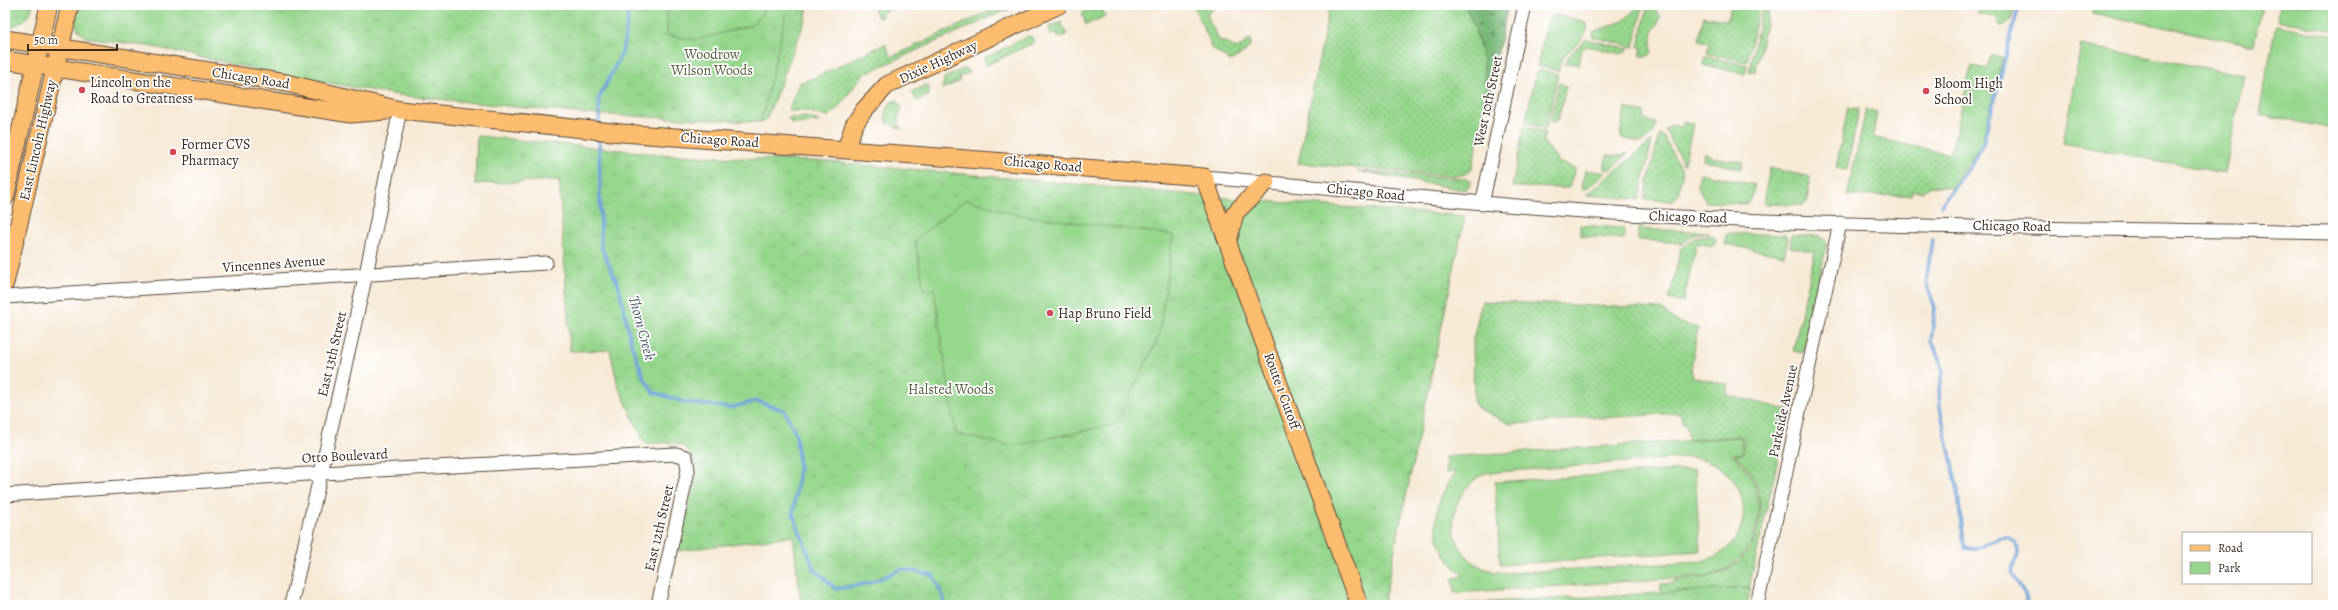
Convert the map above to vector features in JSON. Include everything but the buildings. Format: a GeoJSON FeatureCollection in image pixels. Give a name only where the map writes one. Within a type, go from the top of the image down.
{"type":"FeatureCollection","features":[{"type":"Feature","properties":{"kind":"main road","name":"East Lincoln Highway"},"geometry":{"type":"LineString","coordinates":[[5,198],[49,5]]}},
{"type":"Feature","properties":{"kind":"main road","name":"East Lincoln Highway"},"geometry":{"type":"LineString","coordinates":[[5,283],[70,5]]}},
{"type":"Feature","properties":{"kind":"main road","name":"Dixie Highway"},"geometry":{"type":"LineString","coordinates":[[846,149],[857,120],[864,110],[887,86],[1059,5]]}},
{"type":"Feature","properties":{"kind":"main road","name":"Chicago Road"},"geometry":{"type":"LineString","coordinates":[[5,39],[286,83],[400,110],[622,133],[1204,177]]}},
{"type":"Feature","properties":{"kind":"main road","name":"Chicago Road"},"geometry":{"type":"LineString","coordinates":[[5,60],[351,114],[400,110]]}},
{"type":"Feature","properties":{"kind":"main road","name":"Route 1 Cutoff"},"geometry":{"type":"LineString","coordinates":[[1204,177],[1359,605]]}},
{"type":"Feature","properties":{"kind":"main road"},"geometry":{"type":"LineString","coordinates":[[1228,242],[1235,213],[1266,182]]}},
{"type":"Feature","properties":{"kind":"street","name":"West 10th Street"},"geometry":{"type":"LineString","coordinates":[[1482,204],[1525,5]]}},
{"type":"Feature","properties":{"kind":"street","name":"East 13th Street"},"geometry":{"type":"LineString","coordinates":[[291,605],[366,274],[400,110]]}},
{"type":"Feature","properties":{"kind":"street","name":"Chicago Road"},"geometry":{"type":"LineString","coordinates":[[1204,177],[1482,204],[1632,215],[1840,223],[2333,233]]}},
{"type":"Feature","properties":{"kind":"street","name":"Parkside Avenue"},"geometry":{"type":"LineString","coordinates":[[1757,605],[1840,223]]}},
{"type":"Feature","properties":{"kind":"street","name":"Vincennes Avenue"},"geometry":{"type":"LineString","coordinates":[[5,297],[546,263]]}},
{"type":"Feature","properties":{"kind":"street","name":"Otto Boulevard"},"geometry":{"type":"LineString","coordinates":[[5,495],[322,473],[676,454],[686,457]]}},
{"type":"Feature","properties":{"kind":"street","name":"East 12th Street"},"geometry":{"type":"LineString","coordinates":[[658,605],[688,470],[686,457]]}},
{"type":"Feature","properties":{"kind":"green space"},"geometry":{"type":"Polygon","coordinates":[[[5,5],[33,5],[27,18],[6,28],[5,5]]]}},
{"type":"Feature","properties":{"kind":"green space","name":"Woodrow Wilson Woods"},"geometry":{"type":"Polygon","coordinates":[[[75,5],[788,5],[761,122],[586,114],[398,95],[273,73],[159,48],[85,37],[76,26],[74,14],[75,5]]]}},
{"type":"Feature","properties":{"kind":"green space"},"geometry":{"type":"Polygon","coordinates":[[[665,5],[808,5],[805,21],[767,118],[764,121],[738,121],[665,5]]]}},
{"type":"Feature","properties":{"kind":"green space"},"geometry":{"type":"Polygon","coordinates":[[[668,5],[768,5],[752,25],[695,40],[667,35],[668,5]]]}},
{"type":"Feature","properties":{"kind":"green space"},"geometry":{"type":"Polygon","coordinates":[[[872,5],[898,5],[881,13],[882,17],[878,18],[872,5]]]}},
{"type":"Feature","properties":{"kind":"green space"},"geometry":{"type":"Polygon","coordinates":[[[1003,5],[1018,5],[866,73],[839,107],[827,117],[806,111],[788,111],[799,83],[818,76],[885,44],[891,57],[1003,5]]]}},
{"type":"Feature","properties":{"kind":"green space"},"geometry":{"type":"Polygon","coordinates":[[[1095,5],[1100,5],[1105,16],[1086,25],[1082,13],[1095,5]]]}},
{"type":"Feature","properties":{"kind":"green space"},"geometry":{"type":"Polygon","coordinates":[[[1193,5],[1216,5],[1207,15],[1218,39],[1238,49],[1250,39],[1251,44],[1244,53],[1230,61],[1210,47],[1210,42],[1193,5]]]}},
{"type":"Feature","properties":{"kind":"green space"},"geometry":{"type":"Polygon","coordinates":[[[1330,5],[1465,5],[1481,48],[1485,86],[1481,124],[1472,168],[1469,172],[1463,175],[1455,176],[1298,163],[1330,5]]]}},
{"type":"Feature","properties":{"kind":"green space"},"geometry":{"type":"Polygon","coordinates":[[[1465,5],[1508,5],[1486,107],[1482,54],[1475,30],[1465,5]]]}},
{"type":"Feature","properties":{"kind":"green space"},"geometry":{"type":"Polygon","coordinates":[[[1640,5],[1643,6],[1634,47],[1593,37],[1593,32],[1623,21],[1640,5]]]}},
{"type":"Feature","properties":{"kind":"green space"},"geometry":{"type":"Polygon","coordinates":[[[1648,5],[1658,5],[1656,11],[1661,17],[1652,34],[1652,53],[1645,57],[1640,55],[1642,48],[1638,47],[1648,5]]]}},
{"type":"Feature","properties":{"kind":"green space"},"geometry":{"type":"Polygon","coordinates":[[[1731,5],[1760,5],[1747,62],[1707,53],[1709,43],[1699,40],[1704,16],[1727,21],[1731,5]]]}},
{"type":"Feature","properties":{"kind":"green space"},"geometry":{"type":"Polygon","coordinates":[[[1763,5],[1770,5],[1755,72],[1749,71],[1763,5]]]}},
{"type":"Feature","properties":{"kind":"green space"},"geometry":{"type":"Polygon","coordinates":[[[1979,5],[2015,5],[2011,20],[2003,26],[1998,25],[1997,17],[1978,14],[1979,5]]]}},
{"type":"Feature","properties":{"kind":"green space"},"geometry":{"type":"Polygon","coordinates":[[[2094,5],[2262,5],[2254,45],[2092,13],[2094,5]]]}},
{"type":"Feature","properties":{"kind":"green space"},"geometry":{"type":"Polygon","coordinates":[[[2280,5],[2333,5],[2333,31],[2277,20],[2280,5]]]}},
{"type":"Feature","properties":{"kind":"green space"},"geometry":{"type":"Polygon","coordinates":[[[1554,15],[1584,21],[1588,27],[1586,33],[1568,52],[1560,64],[1559,71],[1537,66],[1548,19],[1554,15]]]}},
{"type":"Feature","properties":{"kind":"green space"},"geometry":{"type":"Polygon","coordinates":[[[1061,22],[1067,34],[1059,38],[1056,33],[1050,35],[1049,27],[1061,22]]]}},
{"type":"Feature","properties":{"kind":"green space"},"geometry":{"type":"Polygon","coordinates":[[[2276,25],[2333,36],[2333,129],[2259,114],[2276,25]]]}},
{"type":"Feature","properties":{"kind":"green space"},"geometry":{"type":"Polygon","coordinates":[[[1029,36],[1032,37],[1035,42],[985,66],[984,58],[1029,36]]]}},
{"type":"Feature","properties":{"kind":"green space"},"geometry":{"type":"Polygon","coordinates":[[[1586,39],[1629,49],[1622,54],[1587,46],[1582,49],[1579,65],[1569,63],[1564,65],[1571,53],[1586,39]]]}},
{"type":"Feature","properties":{"kind":"green space"},"geometry":{"type":"Polygon","coordinates":[[[2081,45],[2244,75],[2225,173],[2063,143],[2081,45]]]}},
{"type":"Feature","properties":{"kind":"green space"},"geometry":{"type":"Polygon","coordinates":[[[1991,55],[2003,57],[1982,143],[1952,188],[1931,186],[1923,191],[1913,191],[1911,195],[1847,196],[1866,109],[1877,112],[1873,137],[1948,154],[1951,153],[1971,66],[1987,69],[1991,55]]]}},
{"type":"Feature","properties":{"kind":"green space"},"geometry":{"type":"Polygon","coordinates":[[[1705,56],[1747,65],[1745,74],[1703,65],[1705,56]]]}},
{"type":"Feature","properties":{"kind":"green space"},"geometry":{"type":"Polygon","coordinates":[[[964,68],[967,69],[969,73],[959,77],[960,81],[942,89],[944,78],[964,68]]]}},
{"type":"Feature","properties":{"kind":"green space"},"geometry":{"type":"Polygon","coordinates":[[[1537,70],[1558,74],[1546,128],[1525,123],[1537,70]]]}},
{"type":"Feature","properties":{"kind":"green space"},"geometry":{"type":"Polygon","coordinates":[[[1559,82],[1566,87],[1558,120],[1555,120],[1554,123],[1550,122],[1559,82]]]}},
{"type":"Feature","properties":{"kind":"green space"},"geometry":{"type":"Polygon","coordinates":[[[926,85],[929,86],[929,95],[917,101],[912,92],[926,85]]]}},
{"type":"Feature","properties":{"kind":"green space"},"geometry":{"type":"Polygon","coordinates":[[[897,100],[902,108],[898,118],[900,128],[903,129],[895,127],[891,123],[888,124],[886,120],[886,109],[890,103],[897,100]]]}},
{"type":"Feature","properties":{"kind":"green space"},"geometry":{"type":"Polygon","coordinates":[[[1848,107],[1859,109],[1847,170],[1836,168],[1848,107]]]}},
{"type":"Feature","properties":{"kind":"green space"},"geometry":{"type":"Polygon","coordinates":[[[1625,108],[1645,113],[1644,119],[1656,123],[1653,134],[1641,143],[1622,138],[1620,134],[1625,108]]]}},
{"type":"Feature","properties":{"kind":"green space"},"geometry":{"type":"Polygon","coordinates":[[[807,117],[819,121],[806,124],[791,123],[788,118],[807,117]]]}},
{"type":"Feature","properties":{"kind":"green space"},"geometry":{"type":"Polygon","coordinates":[[[1683,122],[1693,124],[1684,165],[1665,130],[1670,125],[1682,127],[1683,122]]]}},
{"type":"Feature","properties":{"kind":"green space"},"geometry":{"type":"Polygon","coordinates":[[[1524,127],[1545,132],[1543,141],[1560,163],[1575,168],[1569,188],[1512,187],[1524,127]]]}},
{"type":"Feature","properties":{"kind":"green space"},"geometry":{"type":"Polygon","coordinates":[[[1659,135],[1663,136],[1683,172],[1678,195],[1671,201],[1644,199],[1659,135]]]}},
{"type":"Feature","properties":{"kind":"green space","name":"Halsted Woods"},"geometry":{"type":"Polygon","coordinates":[[[477,136],[672,155],[831,162],[1261,201],[1465,216],[1383,605],[801,605],[793,536],[678,551],[696,472],[693,461],[685,448],[679,444],[645,444],[618,386],[610,350],[570,351],[559,180],[475,184],[477,136]]]}},
{"type":"Feature","properties":{"kind":"green space"},"geometry":{"type":"Polygon","coordinates":[[[1652,141],[1639,199],[1586,195],[1652,141]]]}},
{"type":"Feature","properties":{"kind":"green space"},"geometry":{"type":"Polygon","coordinates":[[[1625,153],[1628,154],[1609,170],[1604,169],[1607,155],[1624,156],[1625,153]]]}},
{"type":"Feature","properties":{"kind":"green space"},"geometry":{"type":"Polygon","coordinates":[[[1704,153],[1711,155],[1711,157],[1743,162],[1741,169],[1703,160],[1704,153]]]}},
{"type":"Feature","properties":{"kind":"green space"},"geometry":{"type":"Polygon","coordinates":[[[1770,168],[1810,177],[1807,202],[1803,205],[1765,204],[1763,202],[1770,168]]]}},
{"type":"Feature","properties":{"kind":"green space"},"geometry":{"type":"Polygon","coordinates":[[[1585,170],[1606,173],[1586,189],[1582,189],[1585,170]]]}},
{"type":"Feature","properties":{"kind":"green space"},"geometry":{"type":"Polygon","coordinates":[[[1357,171],[1471,180],[1470,186],[1464,190],[1357,171]]]}},
{"type":"Feature","properties":{"kind":"green space"},"geometry":{"type":"Polygon","coordinates":[[[1700,173],[1755,185],[1750,202],[1746,204],[1706,202],[1697,186],[1700,173]]]}},
{"type":"Feature","properties":{"kind":"green space","name":"Hap Bruno Field"},"geometry":{"type":"Polygon","coordinates":[[[966,199],[1013,214],[1173,235],[1159,336],[1116,424],[1012,446],[956,434],[934,289],[924,290],[915,240],[966,199]]]}},
{"type":"Feature","properties":{"kind":"green space"},"geometry":{"type":"Polygon","coordinates":[[[1580,225],[1624,228],[1624,239],[1580,236],[1580,225]]]}},
{"type":"Feature","properties":{"kind":"green space"},"geometry":{"type":"Polygon","coordinates":[[[1638,229],[1708,233],[1694,235],[1681,245],[1681,243],[1638,240],[1638,229]]]}},
{"type":"Feature","properties":{"kind":"green space"},"geometry":{"type":"Polygon","coordinates":[[[1731,233],[1785,235],[1788,239],[1784,256],[1724,244],[1726,235],[1731,233]]]}},
{"type":"Feature","properties":{"kind":"green space"},"geometry":{"type":"Polygon","coordinates":[[[1713,235],[1716,240],[1713,246],[1697,243],[1683,302],[1669,299],[1681,249],[1695,238],[1713,235]]]}},
{"type":"Feature","properties":{"kind":"green space"},"geometry":{"type":"Polygon","coordinates":[[[1792,235],[1821,236],[1827,243],[1803,353],[1793,351],[1815,252],[1790,247],[1792,235]]]}},
{"type":"Feature","properties":{"kind":"green space"},"geometry":{"type":"Polygon","coordinates":[[[1482,301],[1661,309],[1679,323],[1698,328],[1691,369],[1693,377],[1728,385],[1726,395],[1789,410],[1749,588],[1661,593],[1661,584],[1674,583],[1674,580],[1712,576],[1726,570],[1745,555],[1753,542],[1758,527],[1760,511],[1759,495],[1754,480],[1746,466],[1734,455],[1743,454],[1743,436],[1689,440],[1686,424],[1683,423],[1680,413],[1601,418],[1588,416],[1564,421],[1510,424],[1478,408],[1474,403],[1473,339],[1482,301]]]}},
{"type":"Feature","properties":{"kind":"green space"},"geometry":{"type":"Polygon","coordinates":[[[1741,437],[1742,453],[1731,454],[1745,469],[1755,486],[1758,505],[1757,524],[1751,542],[1741,557],[1726,569],[1707,576],[1455,593],[1453,578],[1464,576],[1452,565],[1444,552],[1439,540],[1436,526],[1437,513],[1441,499],[1447,485],[1456,472],[1446,473],[1445,457],[1741,437]],[[1689,457],[1485,473],[1469,485],[1459,500],[1454,516],[1454,532],[1460,547],[1470,560],[1485,569],[1505,573],[1698,562],[1719,554],[1734,541],[1742,525],[1743,507],[1739,489],[1728,474],[1711,463],[1689,457]]]}},
{"type":"Feature","properties":{"kind":"green space"},"geometry":{"type":"Polygon","coordinates":[[[1695,469],[1700,551],[1500,565],[1495,482],[1695,469]]]}},
{"type":"Feature","properties":{"kind":"green space"},"geometry":{"type":"Polygon","coordinates":[[[1751,588],[1747,605],[1438,605],[1751,588]]]}},
{"type":"Feature","properties":{"kind":"waterway","name":"Thorn Creek"},"geometry":{"type":"LineString","coordinates":[[599,126],[599,98],[622,53],[628,18],[626,5]]}},
{"type":"Feature","properties":{"kind":"waterway"},"geometry":{"type":"LineString","coordinates":[[1941,205],[1970,167],[1983,143],[2019,5]]}},
{"type":"Feature","properties":{"kind":"waterway","name":"Thorn Creek"},"geometry":{"type":"LineString","coordinates":[[599,136],[601,247],[619,286],[631,343],[644,378],[653,392],[684,402],[730,408],[756,401],[784,410],[796,434],[799,468],[793,514],[814,569],[836,589],[870,583],[902,569],[933,575],[944,599],[944,605]]}},
{"type":"Feature","properties":{"kind":"waterway"},"geometry":{"type":"LineString","coordinates":[[1932,239],[1926,283],[1935,308],[1931,342],[1940,358],[1943,373],[1939,390],[1940,408],[1958,491],[1962,536],[1965,548],[1975,549],[1994,540],[2004,538],[2013,542],[2017,547],[2018,553],[2012,574],[2025,594],[2027,605]]}},
{"type":"Feature","properties":{"kind":"place","name":"Lincoln on the Road to Greatness"},"geometry":{"type":"Point","coordinates":[82,90]}},
{"type":"Feature","properties":{"kind":"place","name":"Bloom High School"},"geometry":{"type":"Point","coordinates":[1926,91]}},
{"type":"Feature","properties":{"kind":"place","name":"Former CVS Pharmacy"},"geometry":{"type":"Point","coordinates":[173,152]}},
{"type":"Feature","properties":{"kind":"place","name":"Hap Bruno Field"},"geometry":{"type":"Point","coordinates":[1050,313]}}]}
